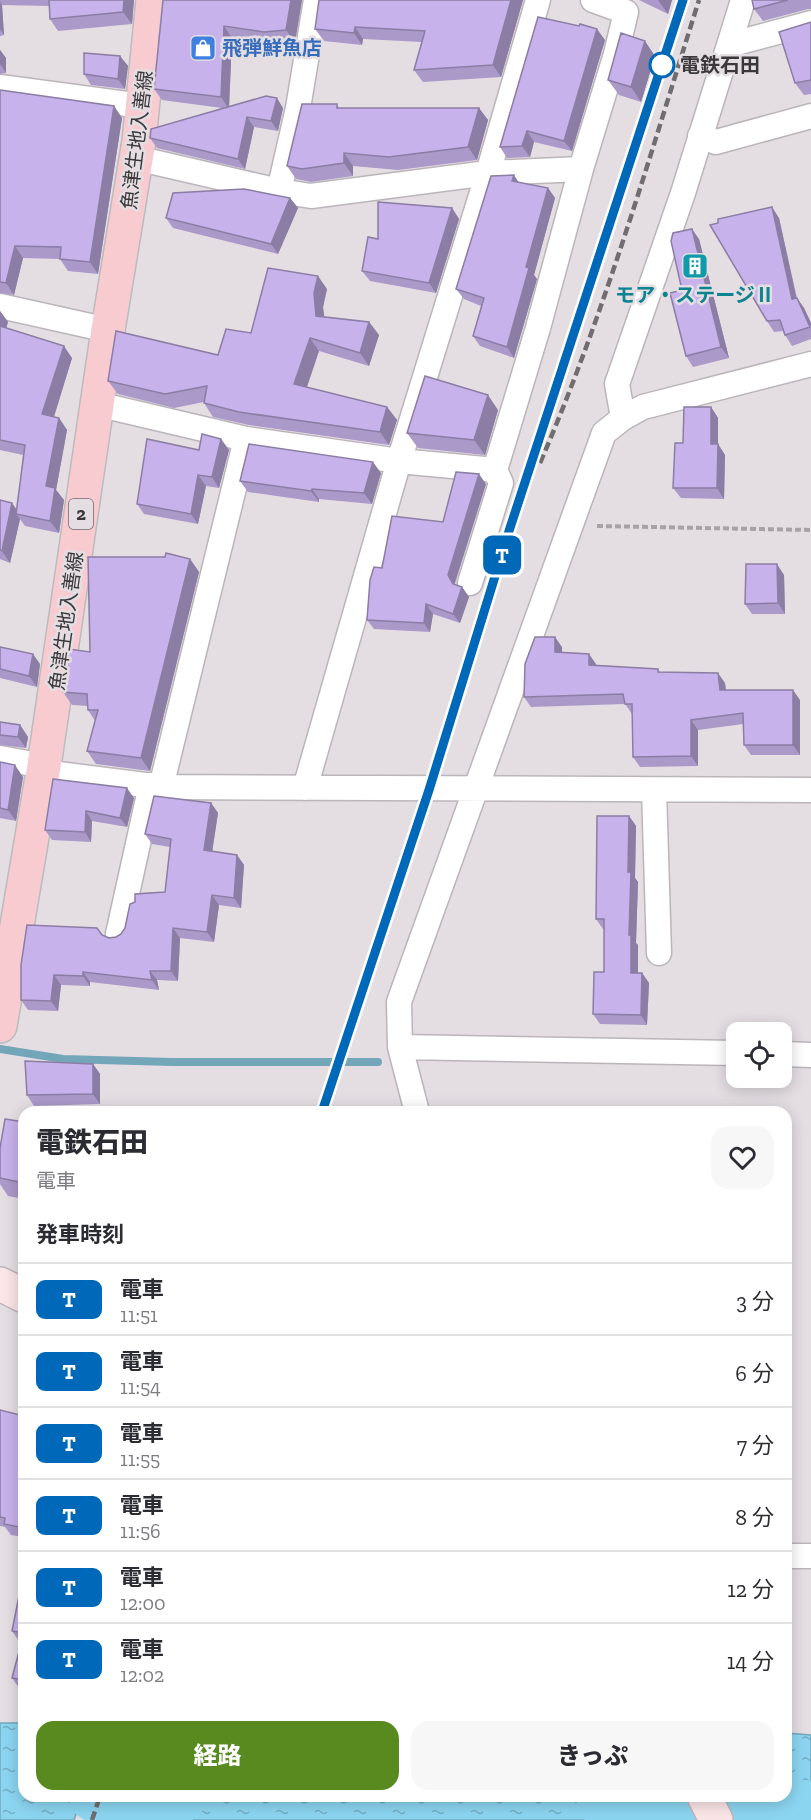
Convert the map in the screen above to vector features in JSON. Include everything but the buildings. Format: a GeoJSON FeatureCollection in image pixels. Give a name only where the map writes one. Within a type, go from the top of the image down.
{"type":"FeatureCollection","features":[{"type":"Feature","properties":{"kind":"main road","name":"魚津生地入善線"},"geometry":{"type":"LineString","coordinates":[[0,1026],[9,915],[44,769],[108,330],[136,158],[153,0]]}},
{"type":"Feature","properties":{"kind":"main road"},"geometry":{"type":"LineString","coordinates":[[0,1284],[18,1293]]}},
{"type":"Feature","properties":{"kind":"main road"},"geometry":{"type":"LineString","coordinates":[[707,1802],[716,1820]]}},
{"type":"Feature","properties":{"kind":"street"},"geometry":{"type":"LineString","coordinates":[[279,191],[298,108],[316,0]]}},
{"type":"Feature","properties":{"kind":"street"},"geometry":{"type":"LineString","coordinates":[[305,788],[399,461],[488,173],[538,0]]}},
{"type":"Feature","properties":{"kind":"street"},"geometry":{"type":"LineString","coordinates":[[470,583],[501,483],[495,470],[538,328],[626,12],[593,0]]}},
{"type":"Feature","properties":{"kind":"street"},"geometry":{"type":"LineString","coordinates":[[622,418],[617,384],[683,193],[743,0]]}},
{"type":"Feature","properties":{"kind":"street"},"geometry":{"type":"LineString","coordinates":[[729,45],[811,23]]}},
{"type":"Feature","properties":{"kind":"street"},"geometry":{"type":"LineString","coordinates":[[0,87],[142,106]]}},
{"type":"Feature","properties":{"kind":"street"},"geometry":{"type":"LineString","coordinates":[[700,136],[716,142],[811,116]]}},
{"type":"Feature","properties":{"kind":"street"},"geometry":{"type":"LineString","coordinates":[[136,158],[279,191],[311,196],[488,173],[582,169]]}},
{"type":"Feature","properties":{"kind":"street"},"geometry":{"type":"LineString","coordinates":[[0,306],[108,330]]}},
{"type":"Feature","properties":{"kind":"street"},"geometry":{"type":"LineString","coordinates":[[415,1106],[400,1047],[399,1002],[604,433],[622,418],[643,407],[811,364]]}},
{"type":"Feature","properties":{"kind":"street"},"geometry":{"type":"LineString","coordinates":[[97,404],[246,439],[399,461],[495,470]]}},
{"type":"Feature","properties":{"kind":"street"},"geometry":{"type":"LineString","coordinates":[[118,934],[246,439]]}},
{"type":"Feature","properties":{"kind":"street"},"geometry":{"type":"LineString","coordinates":[[0,758],[44,769],[156,786],[811,790]]}},
{"type":"Feature","properties":{"kind":"street"},"geometry":{"type":"LineString","coordinates":[[654,790],[659,953]]}},
{"type":"Feature","properties":{"kind":"street"},"geometry":{"type":"LineString","coordinates":[[400,1047],[726,1053]]}},
{"type":"Feature","properties":{"kind":"street"},"geometry":{"type":"LineString","coordinates":[[792,1054],[811,1054]]}},
{"type":"Feature","properties":{"kind":"street"},"geometry":{"type":"LineString","coordinates":[[792,1556],[811,1556]]}},
{"type":"Feature","properties":{"kind":"path"},"geometry":{"type":"LineString","coordinates":[[569,526],[811,530]]}},
{"type":"Feature","properties":{"kind":"water"},"geometry":{"type":"Polygon","coordinates":[[[0,1723],[18,1723],[18,1802],[80,1802],[74,1820],[0,1820],[0,1723]]]}},
{"type":"Feature","properties":{"kind":"water"},"geometry":{"type":"Polygon","coordinates":[[[792,1733],[811,1735],[811,1820],[746,1820],[737,1802],[792,1802],[792,1733]]]}},
{"type":"Feature","properties":{"kind":"water"},"geometry":{"type":"Polygon","coordinates":[[[110,1802],[672,1802],[681,1820],[105,1820],[110,1802]]]}},
{"type":"Feature","properties":{"kind":"waterway"},"geometry":{"type":"LineString","coordinates":[[0,1049],[63,1059],[172,1062],[378,1062]]}},
{"type":"Feature","properties":{"kind":"waterway"},"geometry":{"type":"LineString","coordinates":[[749,1802],[811,1806]]}},
{"type":"Feature","properties":{"kind":"railway"},"geometry":{"type":"LineString","coordinates":[[324,1106],[683,0]]}},
{"type":"Feature","properties":{"kind":"railway"},"geometry":{"type":"LineString","coordinates":[[540,463],[606,291],[699,0]]}},
{"type":"Feature","properties":{"kind":"railway"},"geometry":{"type":"LineString","coordinates":[[92,1820],[98,1802]]}},
{"type":"Feature","properties":{"kind":"train","name":"T"},"geometry":{"type":"LineString","coordinates":[[324,1106],[429,790],[509,531],[683,0]]}},
{"type":"Feature","properties":{"kind":"place","name":"飛弾鮮魚店"},"geometry":{"type":"Point","coordinates":[203,48]}},
{"type":"Feature","properties":{"kind":"place","name":"電鉄石田"},"geometry":{"type":"Point","coordinates":[662,65]}},
{"type":"Feature","properties":{"kind":"place","name":"モア・ステージⅡ"},"geometry":{"type":"Point","coordinates":[695,266]}}]}
